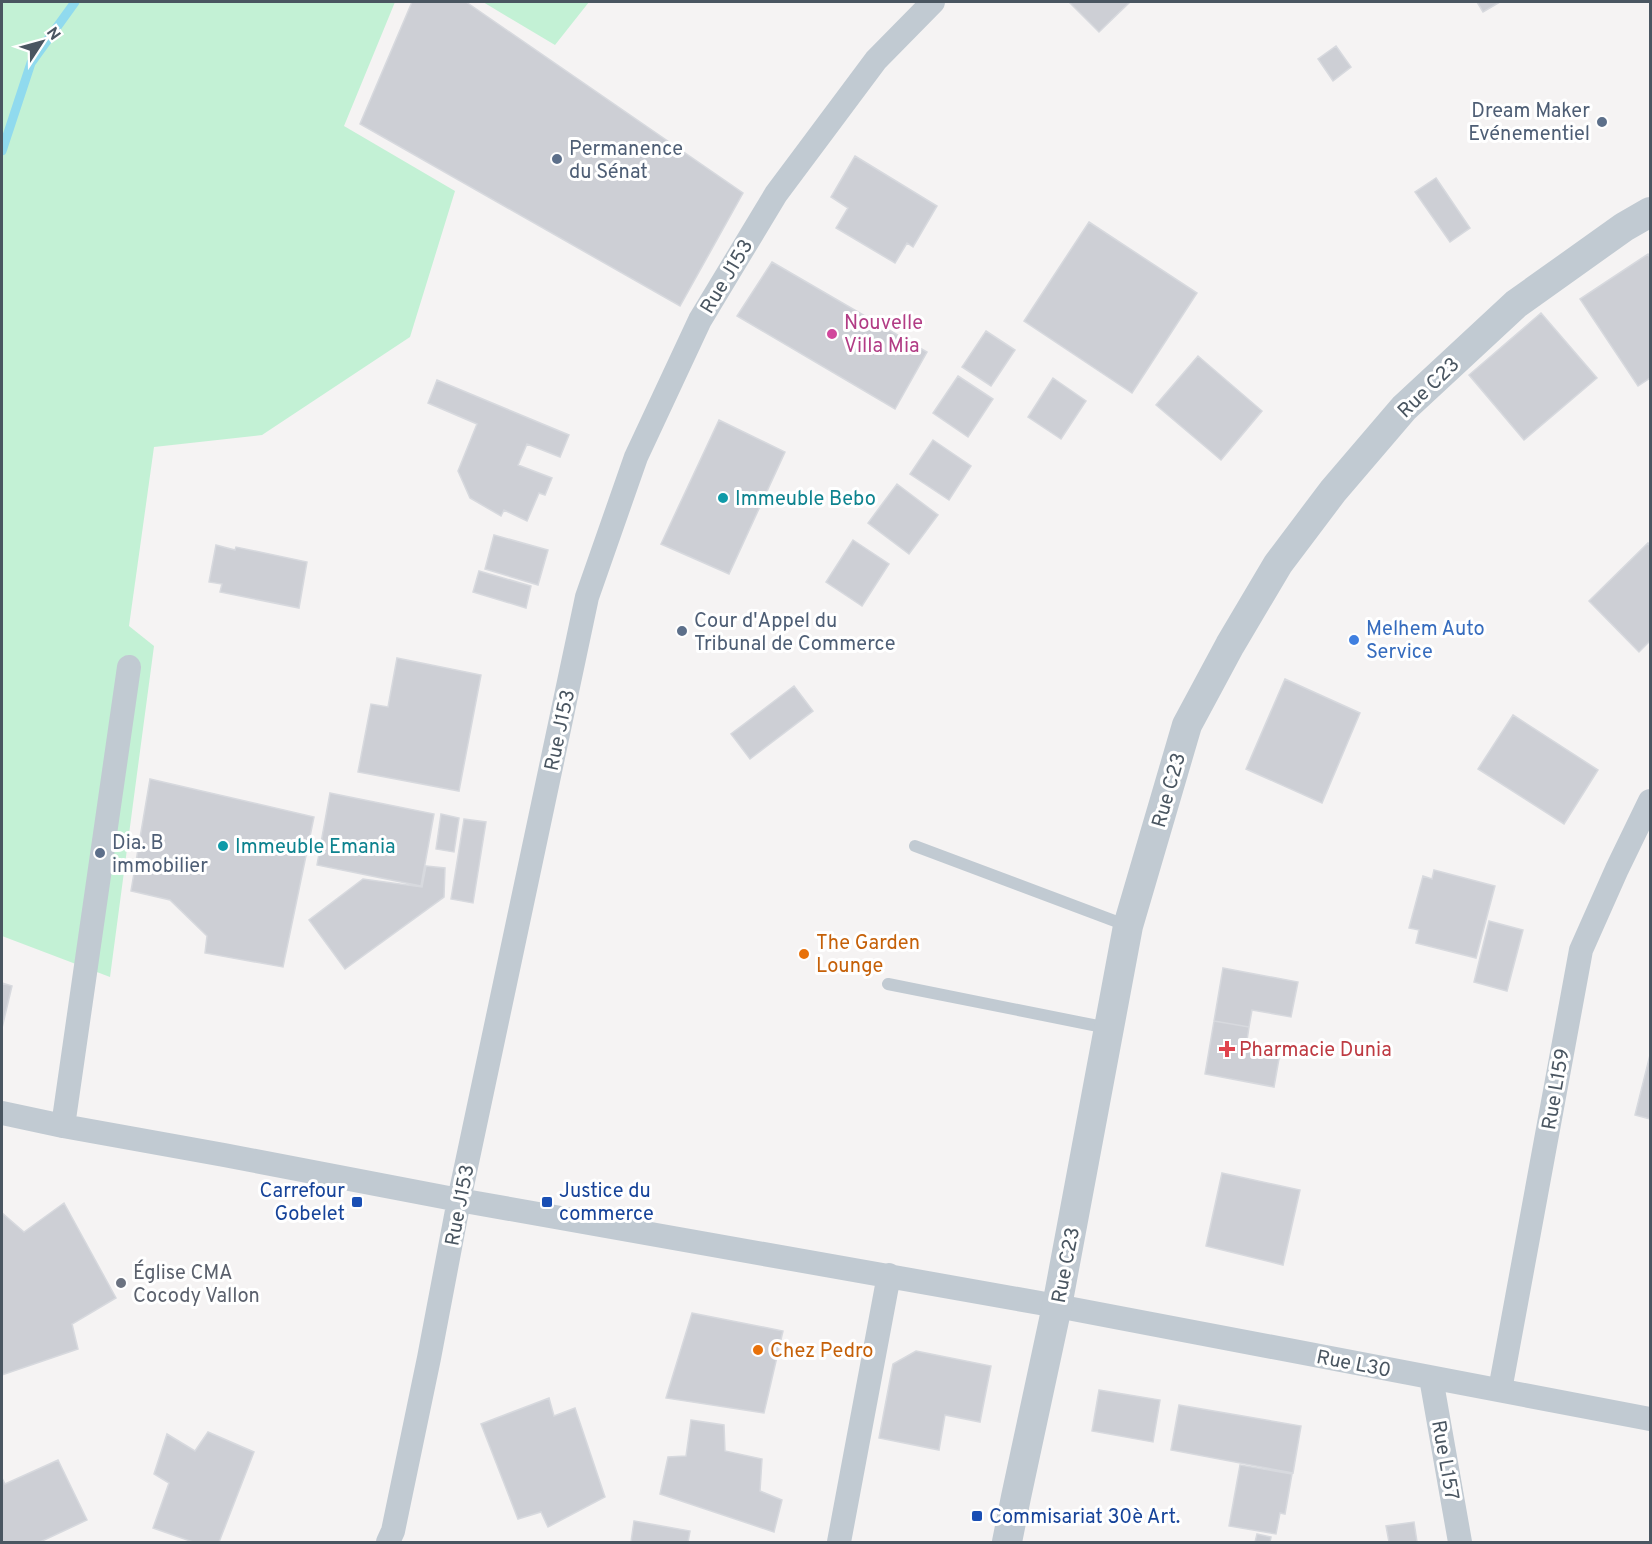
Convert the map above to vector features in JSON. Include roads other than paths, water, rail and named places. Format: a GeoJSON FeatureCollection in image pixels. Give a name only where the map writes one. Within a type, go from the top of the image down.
{"type":"FeatureCollection","features":[{"type":"Feature","properties":{"kind":"street","name":"Rue J153"},"geometry":{"type":"LineString","coordinates":[[388,1542],[393,1531],[459,1200],[587,597],[636,457],[700,320],[776,194],[876,60],[933,2]]}},
{"type":"Feature","properties":{"kind":"street","name":"Rue C23"},"geometry":{"type":"LineString","coordinates":[[1008,1542],[1057,1305],[1128,926],[1187,725],[1230,645],[1278,564],[1333,491],[1404,408],[1516,304],[1624,227],[1650,212]]}},
{"type":"Feature","properties":{"kind":"street"},"geometry":{"type":"LineString","coordinates":[[63,1126],[129,667]]}},
{"type":"Feature","properties":{"kind":"street","name":"Rue L159"},"geometry":{"type":"LineString","coordinates":[[1500,1390],[1581,950],[1650,801]]}},
{"type":"Feature","properties":{"kind":"street","name":"Rue L30"},"geometry":{"type":"LineString","coordinates":[[2,1113],[459,1200],[1057,1305],[1650,1419]]}},
{"type":"Feature","properties":{"kind":"street"},"geometry":{"type":"LineString","coordinates":[[839,1542],[889,1275]]}},
{"type":"Feature","properties":{"kind":"street","name":"Rue L157"},"geometry":{"type":"LineString","coordinates":[[1431,1378],[1460,1542]]}},
{"type":"Feature","properties":{"kind":"lane"},"geometry":{"type":"LineString","coordinates":[[915,846],[1128,926]]}},
{"type":"Feature","properties":{"kind":"lane"},"geometry":{"type":"LineString","coordinates":[[888,984],[1109,1028]]}},
{"type":"Feature","properties":{"kind":"waterway"},"geometry":{"type":"LineString","coordinates":[[2,151],[31,63],[75,2]]}},
{"type":"Feature","properties":{"kind":"place","name":"Dream Maker Evénementiel"},"geometry":{"type":"Point","coordinates":[1602,122]}},
{"type":"Feature","properties":{"kind":"place","name":"Permanence du Sénat"},"geometry":{"type":"Point","coordinates":[557,159]}},
{"type":"Feature","properties":{"kind":"place","name":"Nouvelle Villa Mia"},"geometry":{"type":"Point","coordinates":[832,334]}},
{"type":"Feature","properties":{"kind":"place","name":"Immeuble Bebo"},"geometry":{"type":"Point","coordinates":[723,498]}},
{"type":"Feature","properties":{"kind":"place","name":"Cour d'Appel du Tribunal de Commerce"},"geometry":{"type":"Point","coordinates":[682,631]}},
{"type":"Feature","properties":{"kind":"place","name":"Melhem Auto Service"},"geometry":{"type":"Point","coordinates":[1354,640]}},
{"type":"Feature","properties":{"kind":"place","name":"Immeuble Emania"},"geometry":{"type":"Point","coordinates":[223,846]}},
{"type":"Feature","properties":{"kind":"place","name":"Dia. B immobilier"},"geometry":{"type":"Point","coordinates":[100,853]}},
{"type":"Feature","properties":{"kind":"place","name":"The Garden Lounge"},"geometry":{"type":"Point","coordinates":[804,954]}},
{"type":"Feature","properties":{"kind":"place","name":"Pharmacie Dunia"},"geometry":{"type":"Point","coordinates":[1227,1049]}},
{"type":"Feature","properties":{"kind":"place","name":"Carrefour Gobelet"},"geometry":{"type":"Point","coordinates":[357,1202]}},
{"type":"Feature","properties":{"kind":"place","name":"Justice du commerce"},"geometry":{"type":"Point","coordinates":[547,1202]}},
{"type":"Feature","properties":{"kind":"place","name":"Église CMA Cocody Vallon"},"geometry":{"type":"Point","coordinates":[121,1283]}},
{"type":"Feature","properties":{"kind":"place","name":"Chez Pedro"},"geometry":{"type":"Point","coordinates":[758,1350]}},
{"type":"Feature","properties":{"kind":"place","name":"Commisariat 30è Art."},"geometry":{"type":"Point","coordinates":[977,1516]}}]}
